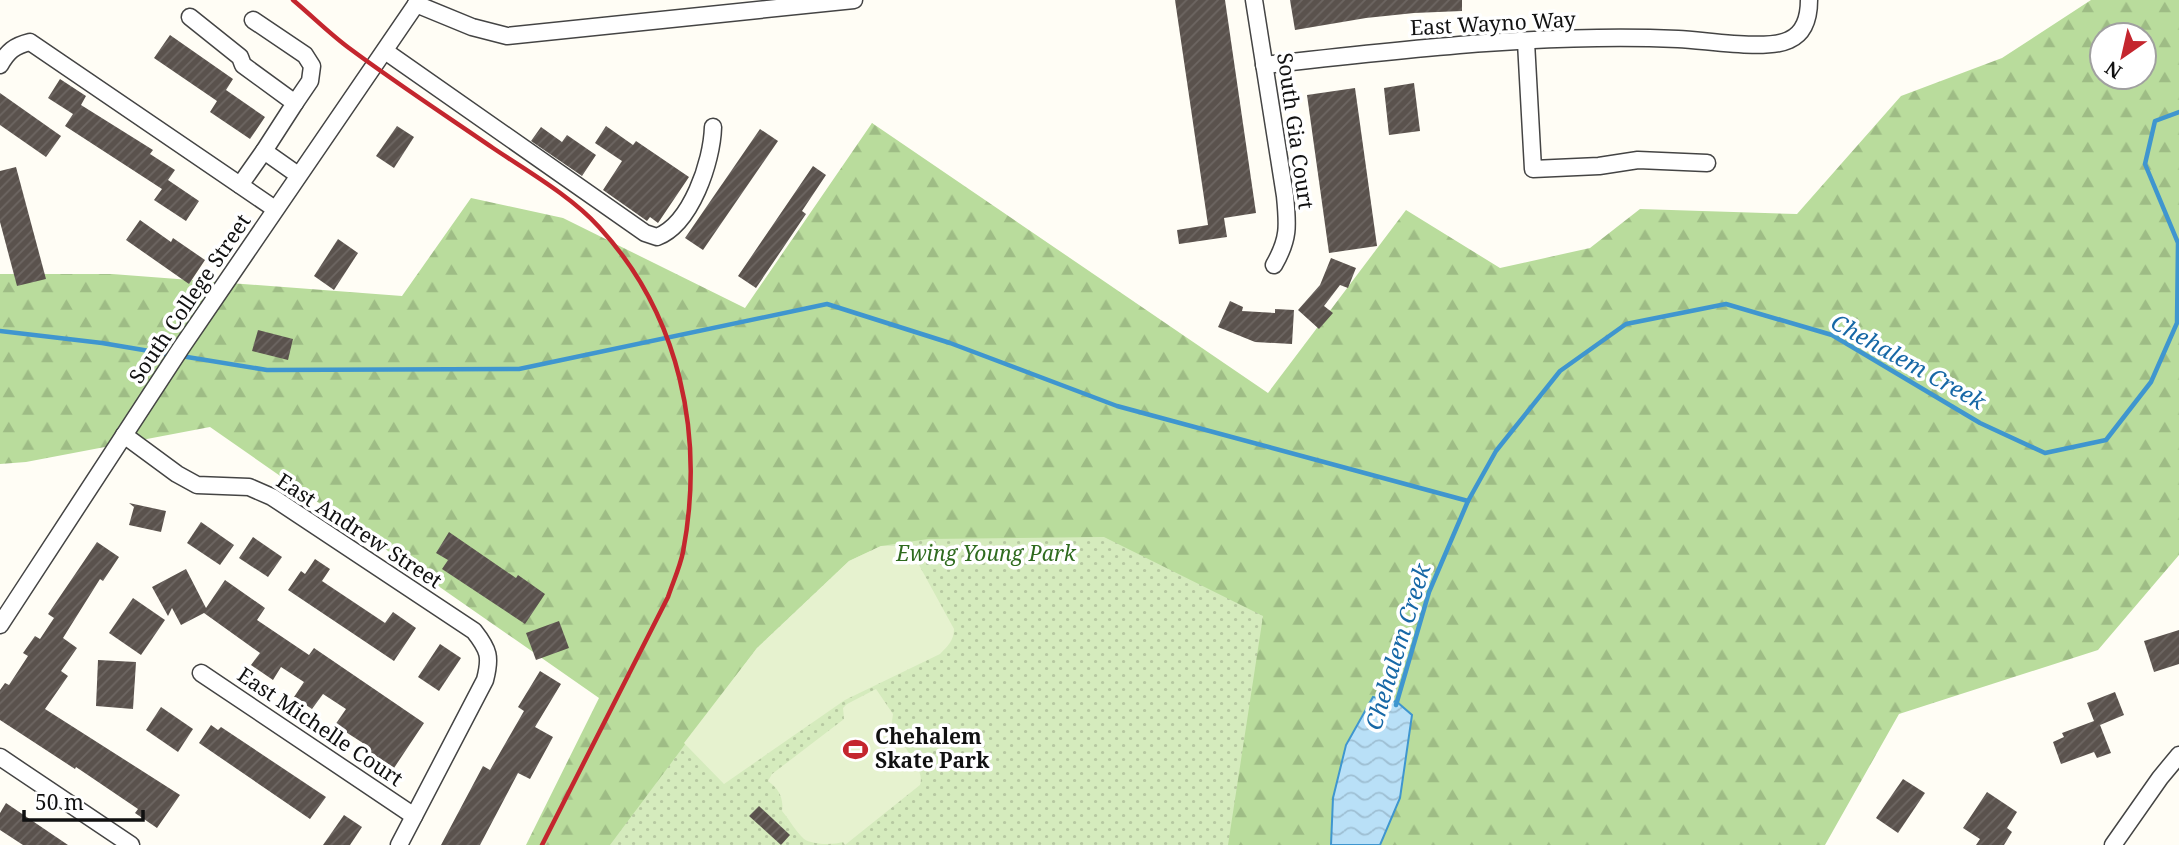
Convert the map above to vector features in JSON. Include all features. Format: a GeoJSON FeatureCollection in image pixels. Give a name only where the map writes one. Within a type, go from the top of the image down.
{"type":"FeatureCollection","features":[{"type":"Feature","properties":{"kind":"street"},"geometry":{"type":"LineString","coordinates":[[418,2],[472,27],[507,36],[854,0]]}},
{"type":"Feature","properties":{"kind":"street","name":"South Gia Court"},"geometry":{"type":"LineString","coordinates":[[1254,0],[1288,229],[1285,246],[1274,265]]}},
{"type":"Feature","properties":{"kind":"street","name":"East Wayno Way"},"geometry":{"type":"LineString","coordinates":[[1264,65],[1392,51],[1548,40],[1677,39],[1765,45],[1790,40],[1804,28],[1809,0]]}},
{"type":"Feature","properties":{"kind":"street","name":"South College Street"},"geometry":{"type":"LineString","coordinates":[[0,625],[275,209],[418,2]]}},
{"type":"Feature","properties":{"kind":"street"},"geometry":{"type":"LineString","coordinates":[[190,17],[240,57],[243,65],[295,103]]}},
{"type":"Feature","properties":{"kind":"street"},"geometry":{"type":"LineString","coordinates":[[240,185],[310,81],[312,66],[305,55],[253,20]]}},
{"type":"Feature","properties":{"kind":"street"},"geometry":{"type":"LineString","coordinates":[[0,65],[9,51],[30,42],[275,209]]}},
{"type":"Feature","properties":{"kind":"street"},"geometry":{"type":"LineString","coordinates":[[1526,42],[1533,169],[1599,166],[1638,160],[1707,163]]}},
{"type":"Feature","properties":{"kind":"street"},"geometry":{"type":"LineString","coordinates":[[385,51],[645,233],[657,237],[669,232],[687,210],[702,177],[713,141],[713,127]]}},
{"type":"Feature","properties":{"kind":"street"},"geometry":{"type":"LineString","coordinates":[[264,151],[298,175]]}},
{"type":"Feature","properties":{"kind":"street","name":"East Andrew Street"},"geometry":{"type":"LineString","coordinates":[[124,435],[177,474],[197,485],[249,487],[272,497],[474,631],[488,648],[489,666],[485,680],[414,816]]}},
{"type":"Feature","properties":{"kind":"street","name":"East Michelle Court"},"geometry":{"type":"LineString","coordinates":[[201,673],[414,816]]}},
{"type":"Feature","properties":{"kind":"street"},"geometry":{"type":"LineString","coordinates":[[2113,845],[2179,755]]}},
{"type":"Feature","properties":{"kind":"street"},"geometry":{"type":"LineString","coordinates":[[0,757],[131,845]]}},
{"type":"Feature","properties":{"kind":"street"},"geometry":{"type":"LineString","coordinates":[[399,845],[414,816]]}},
{"type":"Feature","properties":{"kind":"green space"},"geometry":{"type":"Polygon","coordinates":[[[2091,0],[2179,0],[2179,555],[2098,650],[1899,714],[1825,845],[1228,845],[1263,616],[1104,537],[928,539],[881,546],[849,561],[757,648],[610,845],[526,845],[599,698],[210,427],[26,462],[0,464],[0,274],[112,274],[402,296],[471,198],[563,218],[745,308],[872,123],[1268,393],[1406,210],[1500,268],[1590,248],[1640,209],[1797,214],[1901,96],[2002,58],[2091,0]]]}},
{"type":"Feature","properties":{"kind":"green space","name":"Ewing Young Park"},"geometry":{"type":"Polygon","coordinates":[[[872,123],[1658,845],[554,845],[872,123]]]}},
{"type":"Feature","properties":{"kind":"green space"},"geometry":{"type":"Polygon","coordinates":[[[881,546],[895,546],[913,554],[954,629],[950,643],[940,654],[845,700],[724,784],[684,743],[757,648],[849,561],[881,546]]]}},
{"type":"Feature","properties":{"kind":"green space","name":"Chehalem Skate Park"},"geometry":{"type":"Polygon","coordinates":[[[876,689],[893,714],[891,729],[916,764],[921,779],[920,785],[845,845],[843,842],[823,844],[808,841],[798,833],[782,811],[779,794],[768,781],[772,774],[844,719],[843,708],[847,704],[876,689]]]}},
{"type":"Feature","properties":{"kind":"water"},"geometry":{"type":"Polygon","coordinates":[[[1373,697],[1397,702],[1412,715],[1400,798],[1380,845],[1331,845],[1333,798],[1346,745],[1373,697]]]}},
{"type":"Feature","properties":{"kind":"building"},"geometry":{"type":"Polygon","coordinates":[[[1175,0],[1225,0],[1256,213],[1224,218],[1227,237],[1179,244],[1177,230],[1208,225],[1175,0]]]}},
{"type":"Feature","properties":{"kind":"building"},"geometry":{"type":"Polygon","coordinates":[[[1290,0],[1462,0],[1462,11],[1366,18],[1295,30],[1290,0]]]}},
{"type":"Feature","properties":{"kind":"building"},"geometry":{"type":"Polygon","coordinates":[[[170,35],[233,79],[226,90],[265,117],[250,139],[210,112],[217,101],[154,58],[170,35]]]}},
{"type":"Feature","properties":{"kind":"building"},"geometry":{"type":"Polygon","coordinates":[[[60,79],[86,96],[81,105],[153,150],[150,154],[175,170],[168,180],[199,201],[186,221],[154,200],[162,189],[65,126],[73,114],[48,98],[60,79]]]}},
{"type":"Feature","properties":{"kind":"building"},"geometry":{"type":"Polygon","coordinates":[[[1414,83],[1420,131],[1389,135],[1384,88],[1414,83]]]}},
{"type":"Feature","properties":{"kind":"building"},"geometry":{"type":"Polygon","coordinates":[[[1355,88],[1377,246],[1329,253],[1307,95],[1355,88]]]}},
{"type":"Feature","properties":{"kind":"building"},"geometry":{"type":"Polygon","coordinates":[[[0,93],[61,136],[46,157],[0,125],[0,93]]]}},
{"type":"Feature","properties":{"kind":"building"},"geometry":{"type":"Polygon","coordinates":[[[397,126],[414,137],[394,168],[376,156],[397,126]]]}},
{"type":"Feature","properties":{"kind":"building"},"geometry":{"type":"Polygon","coordinates":[[[606,126],[633,145],[636,141],[689,177],[658,223],[650,217],[647,221],[603,190],[622,161],[595,143],[606,126]]]}},
{"type":"Feature","properties":{"kind":"building"},"geometry":{"type":"Polygon","coordinates":[[[541,127],[562,142],[567,135],[596,155],[582,176],[531,141],[541,127]]]}},
{"type":"Feature","properties":{"kind":"building"},"geometry":{"type":"Polygon","coordinates":[[[760,129],[778,141],[703,250],[685,238],[760,129]]]}},
{"type":"Feature","properties":{"kind":"building"},"geometry":{"type":"Polygon","coordinates":[[[813,166],[826,175],[802,211],[806,214],[756,288],[738,276],[813,166]]]}},
{"type":"Feature","properties":{"kind":"building"},"geometry":{"type":"Polygon","coordinates":[[[16,167],[46,279],[17,286],[0,222],[0,171],[16,167]]]}},
{"type":"Feature","properties":{"kind":"building"},"geometry":{"type":"Polygon","coordinates":[[[140,220],[171,242],[173,238],[205,260],[189,284],[126,240],[140,220]]]}},
{"type":"Feature","properties":{"kind":"building"},"geometry":{"type":"Polygon","coordinates":[[[338,239],[358,253],[334,290],[314,276],[338,239]]]}},
{"type":"Feature","properties":{"kind":"building"},"geometry":{"type":"Polygon","coordinates":[[[1331,258],[1356,268],[1348,288],[1340,285],[1324,306],[1333,313],[1319,329],[1298,310],[1320,285],[1331,258]]]}},
{"type":"Feature","properties":{"kind":"building"},"geometry":{"type":"Polygon","coordinates":[[[1230,301],[1243,307],[1242,311],[1275,313],[1275,309],[1294,310],[1292,344],[1255,342],[1218,327],[1230,301]]]}},
{"type":"Feature","properties":{"kind":"building"},"geometry":{"type":"Polygon","coordinates":[[[258,330],[293,339],[288,360],[252,351],[258,330]]]}},
{"type":"Feature","properties":{"kind":"building"},"geometry":{"type":"Polygon","coordinates":[[[129,503],[166,511],[161,532],[129,525],[134,507],[129,503]]]}},
{"type":"Feature","properties":{"kind":"building"},"geometry":{"type":"Polygon","coordinates":[[[201,522],[234,545],[220,565],[187,543],[201,522]]]}},
{"type":"Feature","properties":{"kind":"building"},"geometry":{"type":"Polygon","coordinates":[[[449,532],[516,578],[518,575],[545,594],[525,624],[442,569],[448,560],[436,553],[449,532]]]}},
{"type":"Feature","properties":{"kind":"building"},"geometry":{"type":"Polygon","coordinates":[[[253,537],[282,557],[268,577],[239,558],[253,537]]]}},
{"type":"Feature","properties":{"kind":"building"},"geometry":{"type":"Polygon","coordinates":[[[97,542],[119,557],[103,581],[100,579],[63,638],[77,648],[61,671],[68,676],[45,709],[180,795],[157,828],[135,813],[138,809],[0,720],[0,690],[5,683],[9,685],[28,656],[23,653],[35,636],[40,639],[54,618],[48,614],[97,542]]]}},
{"type":"Feature","properties":{"kind":"building"},"geometry":{"type":"Polygon","coordinates":[[[315,559],[330,569],[322,581],[385,623],[393,612],[416,628],[394,661],[288,590],[301,571],[305,574],[315,559]]]}},
{"type":"Feature","properties":{"kind":"building"},"geometry":{"type":"Polygon","coordinates":[[[186,569],[206,608],[225,580],[265,608],[257,620],[309,655],[314,648],[424,723],[394,768],[367,750],[369,747],[335,725],[346,709],[323,694],[312,709],[294,697],[304,682],[281,667],[273,680],[251,665],[260,653],[204,613],[181,625],[172,608],[168,616],[152,587],[186,569]]]}},
{"type":"Feature","properties":{"kind":"building"},"geometry":{"type":"Polygon","coordinates":[[[133,598],[165,620],[141,655],[109,633],[133,598]]]}},
{"type":"Feature","properties":{"kind":"building"},"geometry":{"type":"Polygon","coordinates":[[[559,621],[569,648],[536,660],[526,633],[559,621]]]}},
{"type":"Feature","properties":{"kind":"building"},"geometry":{"type":"Polygon","coordinates":[[[2179,630],[2179,664],[2154,672],[2144,641],[2179,630]]]}},
{"type":"Feature","properties":{"kind":"building"},"geometry":{"type":"Polygon","coordinates":[[[440,644],[461,658],[439,691],[418,677],[440,644]]]}},
{"type":"Feature","properties":{"kind":"building"},"geometry":{"type":"Polygon","coordinates":[[[98,660],[136,662],[133,709],[96,706],[98,660]]]}},
{"type":"Feature","properties":{"kind":"building"},"geometry":{"type":"Polygon","coordinates":[[[540,671],[561,684],[535,727],[553,737],[530,779],[518,773],[480,845],[441,845],[483,766],[490,770],[524,711],[518,707],[540,671]]]}},
{"type":"Feature","properties":{"kind":"building"},"geometry":{"type":"Polygon","coordinates":[[[2115,692],[2124,715],[2100,725],[2111,753],[2097,758],[2094,752],[2061,764],[2053,742],[2064,737],[2062,733],[2094,721],[2087,703],[2115,692]]]}},
{"type":"Feature","properties":{"kind":"building"},"geometry":{"type":"Polygon","coordinates":[[[161,707],[193,729],[178,752],[146,730],[161,707]]]}},
{"type":"Feature","properties":{"kind":"building"},"geometry":{"type":"Polygon","coordinates":[[[211,725],[218,730],[221,727],[326,797],[310,819],[199,743],[211,725]]]}},
{"type":"Feature","properties":{"kind":"building"},"geometry":{"type":"Polygon","coordinates":[[[1903,779],[1925,793],[1898,833],[1876,818],[1903,779]]]}},
{"type":"Feature","properties":{"kind":"building"},"geometry":{"type":"Polygon","coordinates":[[[1987,792],[2017,812],[2007,828],[2012,832],[2004,845],[1976,845],[1980,839],[1963,828],[1987,792]]]}},
{"type":"Feature","properties":{"kind":"building"},"geometry":{"type":"Polygon","coordinates":[[[6,803],[68,845],[23,845],[0,830],[0,813],[6,803]]]}},
{"type":"Feature","properties":{"kind":"building"},"geometry":{"type":"Polygon","coordinates":[[[759,806],[790,835],[781,845],[749,816],[759,806]]]}},
{"type":"Feature","properties":{"kind":"building"},"geometry":{"type":"Polygon","coordinates":[[[344,815],[362,827],[350,845],[323,845],[344,815]]]}},
{"type":"Feature","properties":{"kind":"waterway","name":"Chehalem Creek"},"geometry":{"type":"LineString","coordinates":[[1396,705],[1429,592],[1468,501],[1496,451],[1560,371],[1626,324],[1726,304],[1832,335],[1980,423],[2045,453],[2106,440],[2151,382],[2177,323],[2178,243],[2145,164],[2155,121],[2179,112]]}},
{"type":"Feature","properties":{"kind":"waterway"},"geometry":{"type":"LineString","coordinates":[[181,356],[267,370],[519,369],[827,304],[950,343],[1117,406],[1468,501]]}},
{"type":"Feature","properties":{"kind":"waterway"},"geometry":{"type":"LineString","coordinates":[[0,331],[102,343],[173,355]]}},
{"type":"Feature","properties":{"kind":"railway"},"geometry":{"type":"LineString","coordinates":[[293,0],[367,61],[548,184],[588,216],[627,261],[649,298],[667,338],[680,379],[691,464],[689,508],[680,563],[668,597],[542,845]]}},
{"type":"Feature","properties":{"kind":"place","name":"Chehalem Skate Park"},"geometry":{"type":"Point","coordinates":[855,749]}}]}
